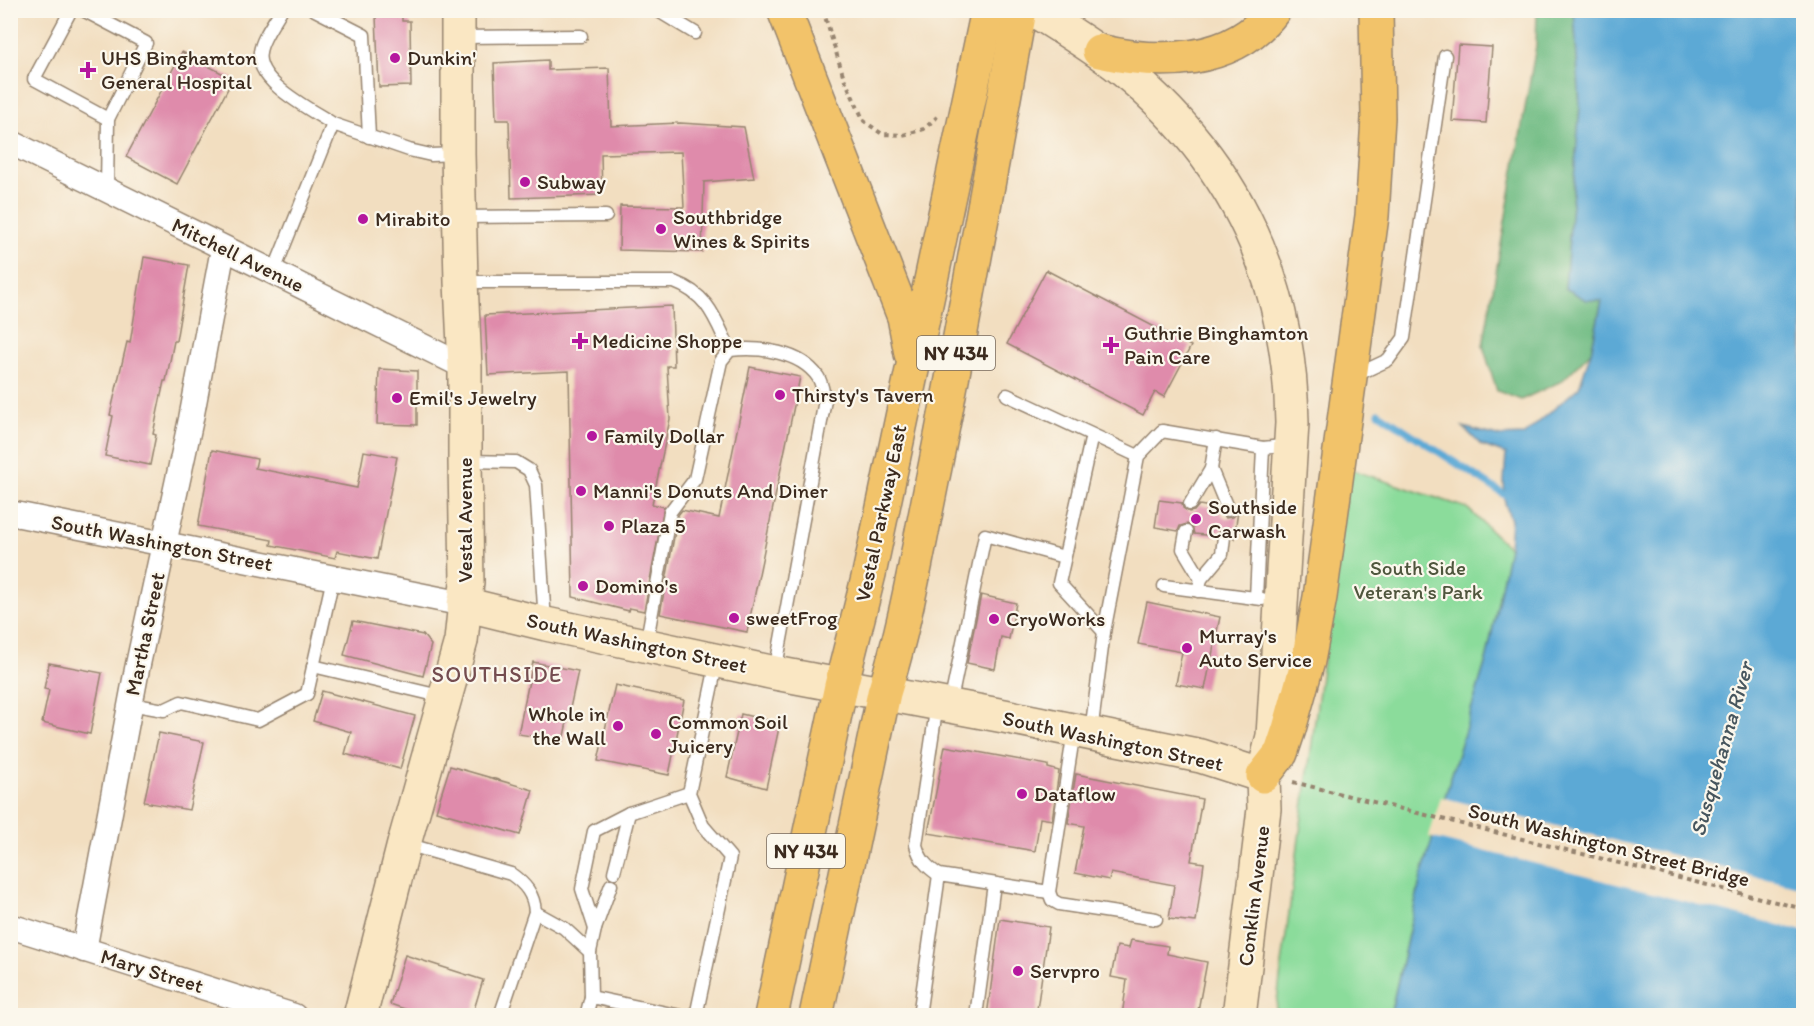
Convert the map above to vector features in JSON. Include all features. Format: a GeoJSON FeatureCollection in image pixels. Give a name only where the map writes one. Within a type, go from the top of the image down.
{"type":"FeatureCollection","features":[{"type":"Feature","properties":{"kind":"main road"},"geometry":{"type":"LineString","coordinates":[[784,10],[904,317],[911,345],[912,375]]}},
{"type":"Feature","properties":{"kind":"main road","name":"Vestal Parkway East"},"geometry":{"type":"LineString","coordinates":[[771,1016],[841,686],[869,574],[912,375],[988,10]]}},
{"type":"Feature","properties":{"kind":"main road","name":"Vestal Parkway East"},"geometry":{"type":"LineString","coordinates":[[816,1016],[884,693],[897,653],[942,433],[1020,10]]}},
{"type":"Feature","properties":{"kind":"main road"},"geometry":{"type":"LineString","coordinates":[[1099,51],[1146,59],[1204,55],[1225,48],[1245,37],[1263,23],[1274,10]]}},
{"type":"Feature","properties":{"kind":"main road"},"geometry":{"type":"LineString","coordinates":[[1263,776],[1281,753],[1308,662],[1320,597],[1369,243],[1376,167],[1378,69],[1376,10]]}},
{"type":"Feature","properties":{"kind":"street","name":"Conklin Avenue"},"geometry":{"type":"LineString","coordinates":[[1034,10],[1099,51],[1151,94],[1187,130],[1222,178],[1246,219],[1270,278],[1284,328],[1292,402],[1277,447],[1268,601],[1273,736],[1263,776],[1264,809],[1239,1016]]}},
{"type":"Feature","properties":{"kind":"street","name":"Vestal Avenue"},"geometry":{"type":"LineString","coordinates":[[360,1016],[404,843],[461,640],[467,582],[465,367],[460,282],[458,24]]}},
{"type":"Feature","properties":{"kind":"street","name":"Mitchell Avenue"},"geometry":{"type":"LineString","coordinates":[[10,142],[465,367]]}},
{"type":"Feature","properties":{"kind":"street","name":"Martha Street"},"geometry":{"type":"LineString","coordinates":[[84,950],[130,704],[191,419],[223,249]]}},
{"type":"Feature","properties":{"kind":"street","name":"South Washington Street"},"geometry":{"type":"LineString","coordinates":[[10,513],[464,604],[775,673],[1201,756],[1263,776]]}},
{"type":"Feature","properties":{"kind":"street","name":"Mary Street"},"geometry":{"type":"LineString","coordinates":[[10,926],[294,1016]]}},
{"type":"Feature","properties":{"kind":"lane"},"geometry":{"type":"LineString","coordinates":[[71,10],[33,79],[108,119]]}},
{"type":"Feature","properties":{"kind":"lane"},"geometry":{"type":"LineString","coordinates":[[82,10],[146,43],[108,119],[107,190]]}},
{"type":"Feature","properties":{"kind":"lane"},"geometry":{"type":"LineString","coordinates":[[281,10],[260,49],[259,59],[262,71],[275,86],[333,124],[409,150],[431,155],[458,154]]}},
{"type":"Feature","properties":{"kind":"lane"},"geometry":{"type":"LineString","coordinates":[[315,10],[364,34],[369,137]]}},
{"type":"Feature","properties":{"kind":"lane"},"geometry":{"type":"LineString","coordinates":[[657,10],[695,33]]}},
{"type":"Feature","properties":{"kind":"lane"},"geometry":{"type":"LineString","coordinates":[[458,24],[581,36]]}},
{"type":"Feature","properties":{"kind":"lane"},"geometry":{"type":"LineString","coordinates":[[1350,378],[1388,360],[1404,338],[1445,56]]}},
{"type":"Feature","properties":{"kind":"lane"},"geometry":{"type":"LineString","coordinates":[[274,271],[333,124]]}},
{"type":"Feature","properties":{"kind":"lane"},"geometry":{"type":"LineString","coordinates":[[460,217],[606,216]]}},
{"type":"Feature","properties":{"kind":"lane"},"geometry":{"type":"LineString","coordinates":[[460,282],[674,282],[690,288],[707,304],[730,350]]}},
{"type":"Feature","properties":{"kind":"lane"},"geometry":{"type":"LineString","coordinates":[[646,645],[670,512],[694,479],[721,361],[730,350],[748,348],[786,355],[805,362],[820,379],[825,400],[775,673]]}},
{"type":"Feature","properties":{"kind":"lane"},"geometry":{"type":"LineString","coordinates":[[1006,395],[1138,456]]}},
{"type":"Feature","properties":{"kind":"lane"},"geometry":{"type":"LineString","coordinates":[[1156,919],[1059,904],[1052,900],[1049,892],[1104,632],[1138,456],[1161,431],[1277,447]]}},
{"type":"Feature","properties":{"kind":"lane"},"geometry":{"type":"LineString","coordinates":[[1092,435],[1059,583],[1104,632]]}},
{"type":"Feature","properties":{"kind":"lane"},"geometry":{"type":"LineString","coordinates":[[1190,504],[1211,469],[1216,439]]}},
{"type":"Feature","properties":{"kind":"lane"},"geometry":{"type":"LineString","coordinates":[[465,461],[516,462],[529,470],[536,485],[546,624]]}},
{"type":"Feature","properties":{"kind":"lane"},"geometry":{"type":"LineString","coordinates":[[1211,469],[1228,510]]}},
{"type":"Feature","properties":{"kind":"lane"},"geometry":{"type":"LineString","coordinates":[[1186,532],[1183,549],[1200,585]]}},
{"type":"Feature","properties":{"kind":"lane"},"geometry":{"type":"LineString","coordinates":[[1049,892],[939,875],[927,867],[919,856],[916,845],[943,705],[985,535],[1064,556]]}},
{"type":"Feature","properties":{"kind":"lane"},"geometry":{"type":"LineString","coordinates":[[1200,585],[1222,554],[1224,537]]}},
{"type":"Feature","properties":{"kind":"lane"},"geometry":{"type":"LineString","coordinates":[[130,704],[164,710],[181,702],[258,720],[307,694],[333,578]]}},
{"type":"Feature","properties":{"kind":"lane"},"geometry":{"type":"LineString","coordinates":[[1164,586],[1200,585],[1268,601]]}},
{"type":"Feature","properties":{"kind":"lane"},"geometry":{"type":"LineString","coordinates":[[696,1016],[730,857],[704,826],[689,793],[717,660]]}},
{"type":"Feature","properties":{"kind":"lane"},"geometry":{"type":"LineString","coordinates":[[313,666],[445,698]]}},
{"type":"Feature","properties":{"kind":"lane"},"geometry":{"type":"LineString","coordinates":[[595,929],[582,889],[594,831],[629,813],[689,793]]}},
{"type":"Feature","properties":{"kind":"lane"},"geometry":{"type":"LineString","coordinates":[[614,872],[629,813]]}},
{"type":"Feature","properties":{"kind":"lane"},"geometry":{"type":"LineString","coordinates":[[404,843],[511,874],[520,880],[534,898],[535,912],[500,1016]]}},
{"type":"Feature","properties":{"kind":"lane"},"geometry":{"type":"LineString","coordinates":[[919,1016],[939,875]]}},
{"type":"Feature","properties":{"kind":"lane"},"geometry":{"type":"LineString","coordinates":[[976,1016],[994,884]]}},
{"type":"Feature","properties":{"kind":"lane"},"geometry":{"type":"LineString","coordinates":[[586,1016],[591,997],[590,952],[595,929],[611,885]]}},
{"type":"Feature","properties":{"kind":"lane"},"geometry":{"type":"LineString","coordinates":[[535,912],[564,928],[590,952]]}},
{"type":"Feature","properties":{"kind":"lane"},"geometry":{"type":"LineString","coordinates":[[591,997],[627,1010],[681,1016]]}},
{"type":"Feature","properties":{"kind":"path"},"geometry":{"type":"LineString","coordinates":[[823,10],[844,78],[864,121],[882,134],[903,135],[924,129],[939,115]]}},
{"type":"Feature","properties":{"kind":"path","name":"South Washington Street Bridge"},"geometry":{"type":"LineString","coordinates":[[1263,776],[1407,809],[1803,909]]}},
{"type":"Feature","properties":{"kind":"green space"},"geometry":{"type":"Polygon","coordinates":[[[1537,11],[1574,11],[1580,106],[1565,288],[1602,300],[1591,352],[1562,381],[1521,400],[1497,391],[1483,346],[1536,46],[1537,11]]]}},
{"type":"Feature","properties":{"kind":"green space","name":"South Side Veteran's Park"},"geometry":{"type":"Polygon","coordinates":[[[1349,469],[1467,508],[1509,548],[1487,657],[1421,877],[1390,1015],[1275,1016],[1349,469]]]}},
{"type":"Feature","properties":{"kind":"water","name":"Susquehanna River"},"geometry":{"type":"Polygon","coordinates":[[[1574,11],[1803,11],[1803,1015],[1390,1016],[1421,877],[1487,657],[1509,548],[1511,520],[1505,503],[1506,454],[1481,445],[1463,427],[1498,436],[1524,435],[1579,387],[1591,352],[1602,301],[1586,300],[1565,288],[1580,106],[1574,11]]]}},
{"type":"Feature","properties":{"kind":"pier"},"geometry":{"type":"Polygon","coordinates":[[[1441,797],[1803,888],[1803,931],[1429,837],[1441,797]]]}},
{"type":"Feature","properties":{"kind":"building","name":"Dunkin'"},"geometry":{"type":"Polygon","coordinates":[[[376,16],[402,16],[402,21],[410,21],[411,86],[379,87],[376,16]]]}},
{"type":"Feature","properties":{"kind":"building"},"geometry":{"type":"Polygon","coordinates":[[[1458,45],[1492,47],[1486,123],[1452,121],[1458,45]]]}},
{"type":"Feature","properties":{"kind":"building"},"geometry":{"type":"Polygon","coordinates":[[[182,52],[233,79],[177,184],[126,157],[182,52]]]}},
{"type":"Feature","properties":{"kind":"building"},"geometry":{"type":"Polygon","coordinates":[[[548,60],[548,70],[609,68],[611,126],[680,123],[744,127],[754,178],[704,182],[702,252],[619,250],[620,206],[684,207],[681,152],[601,154],[602,195],[511,198],[509,120],[496,120],[494,63],[548,60]]]}},
{"type":"Feature","properties":{"kind":"building"},"geometry":{"type":"Polygon","coordinates":[[[144,257],[189,265],[176,341],[174,341],[166,381],[164,381],[153,434],[156,435],[150,465],[105,456],[113,416],[110,415],[127,342],[130,343],[144,257]]]}},
{"type":"Feature","properties":{"kind":"building"},"geometry":{"type":"Polygon","coordinates":[[[1046,270],[1191,346],[1164,397],[1155,392],[1143,415],[1007,344],[1046,270]]]}},
{"type":"Feature","properties":{"kind":"building","name":"Plaza 5"},"geometry":{"type":"Polygon","coordinates":[[[672,306],[674,366],[667,366],[670,419],[652,504],[664,507],[644,611],[630,608],[629,611],[573,597],[569,371],[488,375],[485,315],[672,306]]]}},
{"type":"Feature","properties":{"kind":"building"},"geometry":{"type":"Polygon","coordinates":[[[750,367],[800,377],[747,632],[660,614],[678,515],[682,510],[719,518],[750,367]]]}},
{"type":"Feature","properties":{"kind":"building","name":"Emil's Jewelry"},"geometry":{"type":"Polygon","coordinates":[[[379,369],[417,371],[417,425],[377,424],[379,369]]]}},
{"type":"Feature","properties":{"kind":"building"},"geometry":{"type":"Polygon","coordinates":[[[212,450],[257,459],[255,468],[357,488],[364,451],[397,457],[377,559],[337,551],[335,558],[271,545],[272,540],[198,526],[212,450]]]}},
{"type":"Feature","properties":{"kind":"building","name":"Southside Carwash"},"geometry":{"type":"Polygon","coordinates":[[[1159,500],[1182,503],[1183,508],[1189,512],[1194,511],[1199,505],[1218,508],[1226,518],[1232,517],[1238,511],[1234,538],[1226,529],[1220,530],[1216,536],[1194,534],[1192,526],[1187,524],[1180,526],[1178,531],[1155,527],[1159,500]]]}},
{"type":"Feature","properties":{"kind":"building","name":"CryoWorks"},"geometry":{"type":"Polygon","coordinates":[[[981,595],[1016,603],[1009,639],[1001,637],[995,669],[967,663],[981,595]]]}},
{"type":"Feature","properties":{"kind":"building","name":"Murray's Auto Service"},"geometry":{"type":"Polygon","coordinates":[[[1147,602],[1220,617],[1205,689],[1176,684],[1182,652],[1138,644],[1147,602]]]}},
{"type":"Feature","properties":{"kind":"building"},"geometry":{"type":"Polygon","coordinates":[[[353,621],[423,635],[431,645],[423,676],[344,655],[353,621]]]}},
{"type":"Feature","properties":{"kind":"building"},"geometry":{"type":"Polygon","coordinates":[[[533,662],[578,671],[563,741],[518,734],[533,662]]]}},
{"type":"Feature","properties":{"kind":"building"},"geometry":{"type":"Polygon","coordinates":[[[49,663],[102,673],[90,734],[42,723],[49,690],[44,689],[49,663]]]}},
{"type":"Feature","properties":{"kind":"building"},"geometry":{"type":"Polygon","coordinates":[[[615,685],[684,700],[669,775],[598,761],[615,685]]]}},
{"type":"Feature","properties":{"kind":"building"},"geometry":{"type":"Polygon","coordinates":[[[322,691],[415,716],[400,769],[345,754],[351,732],[313,721],[322,691]]]}},
{"type":"Feature","properties":{"kind":"building"},"geometry":{"type":"Polygon","coordinates":[[[741,714],[780,723],[766,788],[727,777],[741,714]]]}},
{"type":"Feature","properties":{"kind":"building"},"geometry":{"type":"Polygon","coordinates":[[[159,733],[204,742],[189,810],[144,802],[159,733]]]}},
{"type":"Feature","properties":{"kind":"building"},"geometry":{"type":"Polygon","coordinates":[[[945,746],[1048,765],[1048,768],[1059,771],[1052,820],[1040,818],[1035,851],[928,833],[945,746]]]}},
{"type":"Feature","properties":{"kind":"building"},"geometry":{"type":"Polygon","coordinates":[[[450,766],[533,790],[520,835],[436,811],[450,766]]]}},
{"type":"Feature","properties":{"kind":"building"},"geometry":{"type":"Polygon","coordinates":[[[1076,774],[1202,799],[1191,861],[1204,863],[1196,922],[1169,919],[1174,885],[1111,873],[1109,880],[1075,873],[1084,826],[1068,823],[1076,774]]]}},
{"type":"Feature","properties":{"kind":"building","name":"Servpro"},"geometry":{"type":"Polygon","coordinates":[[[1000,919],[1049,927],[1036,1016],[987,1016],[1000,919]]]}},
{"type":"Feature","properties":{"kind":"building"},"geometry":{"type":"Polygon","coordinates":[[[1131,940],[1168,946],[1167,954],[1207,962],[1197,1016],[1122,1016],[1127,980],[1111,977],[1117,946],[1129,948],[1131,940]]]}},
{"type":"Feature","properties":{"kind":"building"},"geometry":{"type":"Polygon","coordinates":[[[405,955],[483,980],[472,1016],[425,1016],[390,1004],[405,955]]]}},
{"type":"Feature","properties":{"kind":"waterway"},"geometry":{"type":"LineString","coordinates":[[1379,413],[1505,495],[1511,496]]}},
{"type":"Feature","properties":{"kind":"place","name":"Dunkin'"},"geometry":{"type":"Point","coordinates":[395,58]}},
{"type":"Feature","properties":{"kind":"place","name":"UHS Binghamton General Hospital"},"geometry":{"type":"Point","coordinates":[88,70]}},
{"type":"Feature","properties":{"kind":"place","name":"Subway"},"geometry":{"type":"Point","coordinates":[525,182]}},
{"type":"Feature","properties":{"kind":"place","name":"Mirabito"},"geometry":{"type":"Point","coordinates":[363,219]}},
{"type":"Feature","properties":{"kind":"place","name":"Southbridge Wines & Spirits"},"geometry":{"type":"Point","coordinates":[661,229]}},
{"type":"Feature","properties":{"kind":"place","name":"Medicine Shoppe"},"geometry":{"type":"Point","coordinates":[580,341]}},
{"type":"Feature","properties":{"kind":"place","name":"Guthrie Binghamton Pain Care"},"geometry":{"type":"Point","coordinates":[1111,345]}},
{"type":"Feature","properties":{"kind":"place","name":"Thirsty's Tavern"},"geometry":{"type":"Point","coordinates":[780,395]}},
{"type":"Feature","properties":{"kind":"place","name":"Emil's Jewelry"},"geometry":{"type":"Point","coordinates":[397,398]}},
{"type":"Feature","properties":{"kind":"place","name":"Family Dollar"},"geometry":{"type":"Point","coordinates":[592,436]}},
{"type":"Feature","properties":{"kind":"place","name":"Manni's Donuts And Diner"},"geometry":{"type":"Point","coordinates":[581,491]}},
{"type":"Feature","properties":{"kind":"place","name":"Southside Carwash"},"geometry":{"type":"Point","coordinates":[1196,519]}},
{"type":"Feature","properties":{"kind":"place","name":"Plaza 5"},"geometry":{"type":"Point","coordinates":[609,526]}},
{"type":"Feature","properties":{"kind":"place","name":"Domino's"},"geometry":{"type":"Point","coordinates":[583,586]}},
{"type":"Feature","properties":{"kind":"place","name":"sweetFrog"},"geometry":{"type":"Point","coordinates":[734,618]}},
{"type":"Feature","properties":{"kind":"place","name":"CryoWorks"},"geometry":{"type":"Point","coordinates":[994,619]}},
{"type":"Feature","properties":{"kind":"place","name":"Murray's Auto Service"},"geometry":{"type":"Point","coordinates":[1187,648]}},
{"type":"Feature","properties":{"kind":"place","name":"Whole in the Wall"},"geometry":{"type":"Point","coordinates":[618,726]}},
{"type":"Feature","properties":{"kind":"place","name":"Common Soil Juicery"},"geometry":{"type":"Point","coordinates":[656,734]}},
{"type":"Feature","properties":{"kind":"place","name":"Dataflow"},"geometry":{"type":"Point","coordinates":[1022,794]}},
{"type":"Feature","properties":{"kind":"place","name":"Servpro"},"geometry":{"type":"Point","coordinates":[1018,971]}},
{"type":"Feature","properties":{"kind":"district","name":"SOUTHSIDE"},"geometry":{"type":"Point","coordinates":[497,674]}}]}
